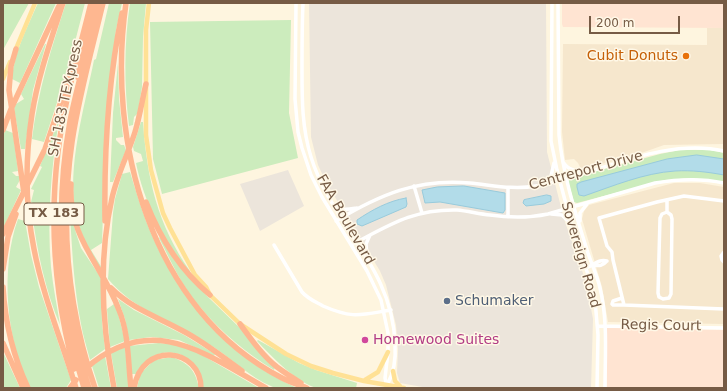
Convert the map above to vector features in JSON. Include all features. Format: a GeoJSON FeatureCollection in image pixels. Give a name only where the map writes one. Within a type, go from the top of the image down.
{"type":"FeatureCollection","features":[{"type":"Feature","properties":{"kind":"highway"},"geometry":{"type":"LineString","coordinates":[[28,215],[28,148],[32,114],[39,80],[61,3]]}},
{"type":"Feature","properties":{"kind":"highway"},"geometry":{"type":"LineString","coordinates":[[4,127],[61,3]]}},
{"type":"Feature","properties":{"kind":"highway","name":"TX 183"},"geometry":{"type":"LineString","coordinates":[[80,388],[67,340],[60,304],[55,263],[54,218],[55,185],[60,138],[91,3]]}},
{"type":"Feature","properties":{"kind":"highway","name":"SH 183 TEXpress"},"geometry":{"type":"LineString","coordinates":[[84,388],[72,346],[64,302],[59,259],[58,205],[61,162],[66,128],[95,3]]}},
{"type":"Feature","properties":{"kind":"highway","name":"SH 183 TEXpress"},"geometry":{"type":"LineString","coordinates":[[89,388],[76,342],[66,289],[62,240],[62,206],[64,162],[70,122],[99,3]]}},
{"type":"Feature","properties":{"kind":"highway","name":"TX 183"},"geometry":{"type":"LineString","coordinates":[[95,388],[84,354],[78,327],[68,262],[67,200],[72,142],[78,108],[103,3]]}},
{"type":"Feature","properties":{"kind":"highway"},"geometry":{"type":"LineString","coordinates":[[125,3],[121,63],[123,108],[128,147],[145,199],[162,236],[179,262],[210,295]]}},
{"type":"Feature","properties":{"kind":"highway"},"geometry":{"type":"LineString","coordinates":[[105,248],[106,142],[109,101],[115,48],[125,3]]}},
{"type":"Feature","properties":{"kind":"highway"},"geometry":{"type":"LineString","coordinates":[[3,234],[45,149],[82,41]]}},
{"type":"Feature","properties":{"kind":"highway"},"geometry":{"type":"LineString","coordinates":[[16,49],[11,66],[9,90],[20,170],[34,250],[76,388]]}},
{"type":"Feature","properties":{"kind":"highway"},"geometry":{"type":"LineString","coordinates":[[114,388],[107,347],[104,300],[104,257],[112,197],[116,182],[135,132],[146,84]]}},
{"type":"Feature","properties":{"kind":"highway"},"geometry":{"type":"LineString","coordinates":[[72,142],[71,188],[73,215],[85,248],[119,309],[125,333],[131,388]]}},
{"type":"Feature","properties":{"kind":"highway"},"geometry":{"type":"LineString","coordinates":[[135,170],[145,210],[163,252],[184,290],[204,316],[228,341],[254,362],[284,379],[307,388]]}},
{"type":"Feature","properties":{"kind":"highway"},"geometry":{"type":"LineString","coordinates":[[3,269],[8,237],[20,200]]}},
{"type":"Feature","properties":{"kind":"highway"},"geometry":{"type":"LineString","coordinates":[[106,284],[132,306],[193,337],[222,356],[256,382]]}},
{"type":"Feature","properties":{"kind":"highway"},"geometry":{"type":"LineString","coordinates":[[3,287],[6,316],[12,344],[28,388]]}},
{"type":"Feature","properties":{"kind":"highway"},"geometry":{"type":"LineString","coordinates":[[240,324],[260,350],[277,367],[307,388]]}},
{"type":"Feature","properties":{"kind":"highway"},"geometry":{"type":"LineString","coordinates":[[70,388],[85,369],[102,355],[122,346],[141,341],[171,341],[187,346],[266,388]]}},
{"type":"Feature","properties":{"kind":"highway"},"geometry":{"type":"LineString","coordinates":[[3,343],[23,388]]}},
{"type":"Feature","properties":{"kind":"highway"},"geometry":{"type":"LineString","coordinates":[[134,388],[138,373],[147,362],[158,356],[169,355],[180,357],[193,366],[200,378],[201,388]]}},
{"type":"Feature","properties":{"kind":"main road"},"geometry":{"type":"LineString","coordinates":[[3,79],[35,3]]}},
{"type":"Feature","properties":{"kind":"main road"},"geometry":{"type":"LineString","coordinates":[[149,3],[146,30],[146,135],[151,170],[163,212],[181,251],[195,275],[206,287],[210,295],[240,324],[271,345],[299,360],[333,373],[387,387],[403,388]]}},
{"type":"Feature","properties":{"kind":"main road"},"geometry":{"type":"LineString","coordinates":[[364,381],[378,372],[388,352]]}},
{"type":"Feature","properties":{"kind":"main road"},"geometry":{"type":"LineString","coordinates":[[393,371],[395,381],[403,388]]}},
{"type":"Feature","properties":{"kind":"street","name":"FAA Boulevard"},"geometry":{"type":"LineString","coordinates":[[296,3],[295,99],[298,132],[311,175],[322,197],[375,285],[384,311],[388,333],[388,352],[385,378],[387,387]]}},
{"type":"Feature","properties":{"kind":"street","name":"FAA Boulevard"},"geometry":{"type":"LineString","coordinates":[[303,3],[302,116],[308,146],[319,177],[334,205],[368,259],[384,289],[391,310],[394,327],[395,348],[393,371],[387,387]]}},
{"type":"Feature","properties":{"kind":"street","name":"Sovereign Road"},"geometry":{"type":"LineString","coordinates":[[552,3],[552,141],[559,180],[595,300],[598,326],[597,388]]}},
{"type":"Feature","properties":{"kind":"street","name":"Sovereign Road"},"geometry":{"type":"LineString","coordinates":[[558,3],[559,135],[562,160],[565,178],[573,206],[600,288],[605,325],[605,388]]}},
{"type":"Feature","properties":{"kind":"street"},"geometry":{"type":"LineString","coordinates":[[296,21],[302,21]]}},
{"type":"Feature","properties":{"kind":"street"},"geometry":{"type":"LineString","coordinates":[[302,148],[308,146]]}},
{"type":"Feature","properties":{"kind":"street","name":"Centreport Drive"},"geometry":{"type":"LineString","coordinates":[[336,221],[382,196],[414,186],[439,182],[459,182],[508,188],[525,187],[559,180],[663,151],[695,147],[724,151]]}},
{"type":"Feature","properties":{"kind":"street"},"geometry":{"type":"LineString","coordinates":[[562,160],[571,170],[591,171]]}},
{"type":"Feature","properties":{"kind":"street"},"geometry":{"type":"LineString","coordinates":[[543,184],[551,176],[555,161]]}},
{"type":"Feature","properties":{"kind":"street"},"geometry":{"type":"LineString","coordinates":[[351,245],[371,233],[400,220],[422,213],[442,210],[458,210],[508,217],[532,217],[671,181],[685,179],[724,183]]}},
{"type":"Feature","properties":{"kind":"street"},"geometry":{"type":"LineString","coordinates":[[414,186],[422,213]]}},
{"type":"Feature","properties":{"kind":"street"},"geometry":{"type":"LineString","coordinates":[[508,188],[508,217]]}},
{"type":"Feature","properties":{"kind":"street"},"geometry":{"type":"LineString","coordinates":[[624,305],[612,252],[607,246],[599,218],[684,196],[724,201]]}},
{"type":"Feature","properties":{"kind":"street"},"geometry":{"type":"LineString","coordinates":[[667,200],[667,212],[671,215],[672,219],[671,294],[669,298],[664,299],[659,297],[658,293],[660,218],[662,214],[667,212]]}},
{"type":"Feature","properties":{"kind":"street"},"geometry":{"type":"LineString","coordinates":[[582,234],[579,218],[580,213],[589,202]]}},
{"type":"Feature","properties":{"kind":"street"},"geometry":{"type":"LineString","coordinates":[[334,205],[338,208],[344,209],[358,208]]}},
{"type":"Feature","properties":{"kind":"street"},"geometry":{"type":"LineString","coordinates":[[548,214],[562,216],[569,221],[572,227]]}},
{"type":"Feature","properties":{"kind":"street"},"geometry":{"type":"LineString","coordinates":[[368,259],[365,248],[371,233]]}},
{"type":"Feature","properties":{"kind":"street"},"geometry":{"type":"LineString","coordinates":[[274,244],[302,292],[309,298],[348,315],[374,314],[391,310]]}},
{"type":"Feature","properties":{"kind":"street"},"geometry":{"type":"LineString","coordinates":[[724,252],[721,256],[724,262]]}},
{"type":"Feature","properties":{"kind":"street"},"geometry":{"type":"LineString","coordinates":[[586,268],[593,265]]}},
{"type":"Feature","properties":{"kind":"street"},"geometry":{"type":"LineString","coordinates":[[622,298],[613,301],[612,304],[664,308],[724,309]]}},
{"type":"Feature","properties":{"kind":"street"},"geometry":{"type":"LineString","coordinates":[[664,299],[664,308]]}},
{"type":"Feature","properties":{"kind":"street","name":"Regis Court"},"geometry":{"type":"LineString","coordinates":[[598,326],[724,328]]}},
{"type":"Feature","properties":{"kind":"shaded area"},"geometry":{"type":"Polygon","coordinates":[[[309,3],[546,3],[547,152],[564,219],[586,282],[593,319],[591,388],[428,388],[400,383],[397,373],[398,349],[396,325],[386,285],[380,271],[327,184],[318,165],[311,137],[309,3]]]}},
{"type":"Feature","properties":{"kind":"shaded area"},"geometry":{"type":"Polygon","coordinates":[[[562,3],[724,3],[724,28],[563,27],[562,3]]]}},
{"type":"Feature","properties":{"kind":"shaded area"},"geometry":{"type":"Polygon","coordinates":[[[707,28],[724,28],[724,144],[664,145],[633,156],[581,169],[574,159],[565,160],[562,132],[563,44],[707,45],[707,28]]]}},
{"type":"Feature","properties":{"kind":"shaded area"},"geometry":{"type":"Polygon","coordinates":[[[288,170],[304,206],[260,231],[240,184],[288,170]]]}},
{"type":"Feature","properties":{"kind":"shaded area"},"geometry":{"type":"Polygon","coordinates":[[[674,183],[700,183],[724,187],[724,324],[608,322],[602,287],[582,219],[584,211],[589,205],[674,183]]]}},
{"type":"Feature","properties":{"kind":"shaded area"},"geometry":{"type":"Polygon","coordinates":[[[607,327],[724,330],[724,388],[607,388],[607,327]]]}},
{"type":"Feature","properties":{"kind":"green space"},"geometry":{"type":"Polygon","coordinates":[[[3,3],[29,3],[3,50],[3,3]]]}},
{"type":"Feature","properties":{"kind":"green space"},"geometry":{"type":"Polygon","coordinates":[[[38,3],[56,3],[20,83],[12,79],[15,59],[38,3]]]}},
{"type":"Feature","properties":{"kind":"green space"},"geometry":{"type":"Polygon","coordinates":[[[66,3],[85,3],[68,69],[44,142],[32,139],[46,70],[66,3]]]}},
{"type":"Feature","properties":{"kind":"green space"},"geometry":{"type":"Polygon","coordinates":[[[109,3],[122,3],[116,30],[106,129],[102,243],[91,250],[102,268],[101,270],[86,244],[80,229],[76,214],[73,177],[82,117],[94,60],[96,59],[109,3]]]}},
{"type":"Feature","properties":{"kind":"green space"},"geometry":{"type":"Polygon","coordinates":[[[130,3],[146,3],[143,37],[142,87],[138,112],[131,137],[137,114],[134,117],[133,125],[129,126],[125,64],[130,3]]]}},
{"type":"Feature","properties":{"kind":"green space"},"geometry":{"type":"Polygon","coordinates":[[[291,20],[289,113],[298,158],[162,194],[153,159],[150,22],[291,20]]]}},
{"type":"Feature","properties":{"kind":"green space"},"geometry":{"type":"Polygon","coordinates":[[[45,44],[33,90],[25,149],[21,149],[14,108],[16,104],[24,99],[21,94],[45,44]]]}},
{"type":"Feature","properties":{"kind":"green space"},"geometry":{"type":"Polygon","coordinates":[[[118,63],[119,99],[123,137],[116,138],[116,140],[121,145],[124,145],[126,150],[113,182],[110,182],[113,113],[118,63]]]}},
{"type":"Feature","properties":{"kind":"green space"},"geometry":{"type":"Polygon","coordinates":[[[59,120],[52,175],[49,230],[51,267],[60,325],[42,270],[31,206],[35,204],[31,202],[34,190],[31,189],[42,167],[40,166],[59,120]]]}},
{"type":"Feature","properties":{"kind":"green space"},"geometry":{"type":"Polygon","coordinates":[[[141,122],[143,122],[147,162],[156,200],[169,236],[190,271],[189,272],[163,235],[149,206],[139,177],[136,163],[143,161],[141,154],[134,151],[133,147],[141,122]]]}},
{"type":"Feature","properties":{"kind":"green space"},"geometry":{"type":"Polygon","coordinates":[[[5,130],[13,133],[18,171],[12,172],[16,176],[19,176],[20,180],[16,187],[21,190],[3,229],[3,137],[5,130]]]}},
{"type":"Feature","properties":{"kind":"green space"},"geometry":{"type":"Polygon","coordinates":[[[680,150],[710,150],[724,153],[724,182],[692,178],[665,180],[577,203],[574,202],[568,181],[571,178],[680,150]]]}},
{"type":"Feature","properties":{"kind":"green space"},"geometry":{"type":"Polygon","coordinates":[[[130,172],[146,221],[158,248],[187,298],[205,320],[225,340],[247,358],[271,374],[297,388],[285,389],[273,387],[255,378],[215,348],[194,335],[154,315],[130,299],[118,290],[108,279],[115,199],[122,174],[130,172]]]}},
{"type":"Feature","properties":{"kind":"green space"},"geometry":{"type":"Polygon","coordinates":[[[70,213],[81,248],[101,278],[102,323],[105,349],[90,360],[82,328],[77,297],[70,213]]]}},
{"type":"Feature","properties":{"kind":"green space"},"geometry":{"type":"Polygon","coordinates":[[[18,219],[25,221],[39,287],[71,380],[66,388],[30,388],[15,348],[8,304],[8,282],[12,239],[18,219]]]}},
{"type":"Feature","properties":{"kind":"green space"},"geometry":{"type":"Polygon","coordinates":[[[160,237],[207,296],[242,330],[275,367],[274,370],[234,342],[200,307],[172,265],[159,238],[160,237]]]}},
{"type":"Feature","properties":{"kind":"green space"},"geometry":{"type":"Polygon","coordinates":[[[118,299],[134,310],[184,335],[215,354],[214,356],[179,340],[151,337],[129,340],[125,319],[118,299]]]}},
{"type":"Feature","properties":{"kind":"green space"},"geometry":{"type":"Polygon","coordinates":[[[114,304],[116,305],[125,341],[110,347],[107,309],[114,304]]]}},
{"type":"Feature","properties":{"kind":"green space"},"geometry":{"type":"Polygon","coordinates":[[[258,340],[299,363],[357,383],[356,388],[327,389],[310,386],[285,369],[257,341],[258,340]]]}},
{"type":"Feature","properties":{"kind":"green space"},"geometry":{"type":"Polygon","coordinates":[[[159,343],[177,345],[195,351],[259,388],[203,388],[200,375],[194,364],[185,357],[176,353],[165,353],[154,356],[144,363],[136,374],[132,374],[129,346],[159,343]]]}},
{"type":"Feature","properties":{"kind":"green space"},"geometry":{"type":"Polygon","coordinates":[[[125,347],[129,388],[117,388],[111,353],[125,347]]]}},
{"type":"Feature","properties":{"kind":"green space"},"geometry":{"type":"Polygon","coordinates":[[[3,352],[20,388],[3,388],[3,352]]]}},
{"type":"Feature","properties":{"kind":"green space"},"geometry":{"type":"Polygon","coordinates":[[[105,356],[111,388],[99,388],[92,366],[105,356]]]}},
{"type":"Feature","properties":{"kind":"green space"},"geometry":{"type":"Polygon","coordinates":[[[172,357],[191,368],[196,377],[199,388],[137,388],[140,374],[154,360],[172,357]]]}},
{"type":"Feature","properties":{"kind":"water"},"geometry":{"type":"Polygon","coordinates":[[[697,155],[724,159],[724,175],[694,171],[663,172],[629,180],[584,196],[579,195],[577,184],[581,182],[667,159],[697,155]]]}},
{"type":"Feature","properties":{"kind":"water"},"geometry":{"type":"Polygon","coordinates":[[[464,186],[505,193],[505,210],[503,213],[440,202],[425,203],[422,190],[437,187],[464,186]]]}},
{"type":"Feature","properties":{"kind":"water"},"geometry":{"type":"Polygon","coordinates":[[[547,195],[551,196],[551,201],[544,204],[526,206],[523,203],[524,200],[547,195]]]}},
{"type":"Feature","properties":{"kind":"water"},"geometry":{"type":"Polygon","coordinates":[[[406,198],[406,207],[362,226],[357,224],[357,220],[374,209],[393,201],[406,198]]]}},
{"type":"Feature","properties":{"kind":"place","name":"Cubit Donuts"},"geometry":{"type":"Point","coordinates":[686,56]}},
{"type":"Feature","properties":{"kind":"place","name":"Schumaker"},"geometry":{"type":"Point","coordinates":[447,301]}},
{"type":"Feature","properties":{"kind":"place","name":"Homewood Suites"},"geometry":{"type":"Point","coordinates":[365,340]}}]}
